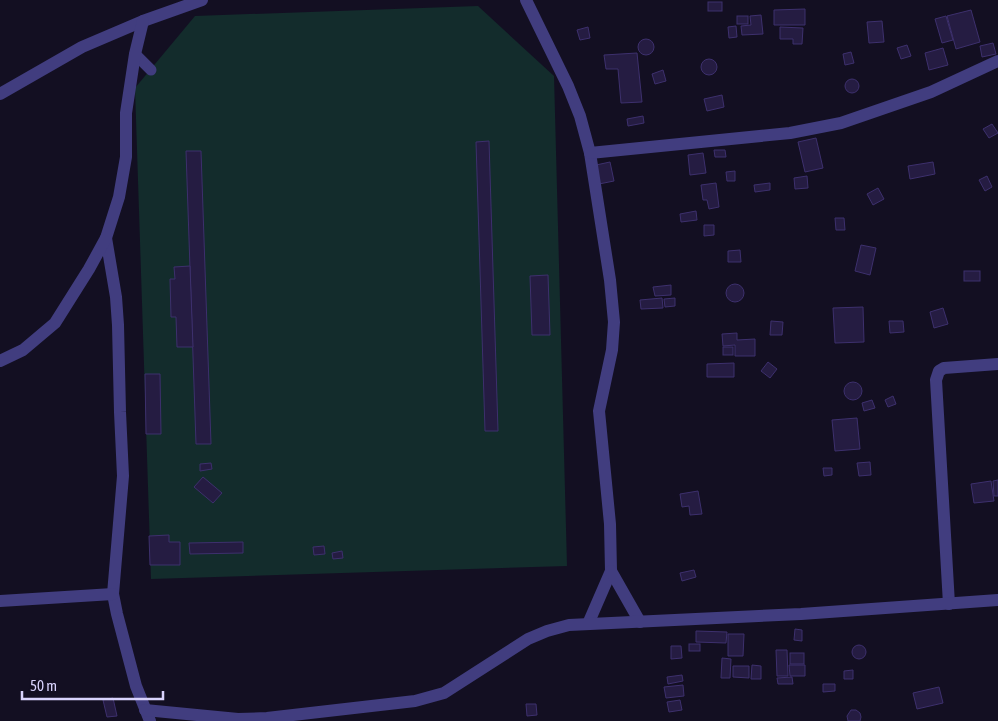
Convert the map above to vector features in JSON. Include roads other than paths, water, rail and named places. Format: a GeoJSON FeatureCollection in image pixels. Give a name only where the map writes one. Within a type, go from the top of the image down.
{"type":"FeatureCollection","features":[{"type":"Feature","properties":{"kind":"street"},"geometry":{"type":"LineString","coordinates":[[0,94],[82,47],[143,21],[202,0]]}},
{"type":"Feature","properties":{"kind":"street"},"geometry":{"type":"LineString","coordinates":[[526,0],[568,86],[580,116],[590,153],[610,280],[614,322],[612,350],[599,411],[610,524],[611,571],[588,624]]}},
{"type":"Feature","properties":{"kind":"street"},"geometry":{"type":"LineString","coordinates":[[0,361],[23,350],[55,323],[106,238],[119,197],[126,157],[126,113],[135,54],[143,21]]}},
{"type":"Feature","properties":{"kind":"street"},"geometry":{"type":"LineString","coordinates":[[590,153],[790,133],[841,123],[931,92],[998,61]]}},
{"type":"Feature","properties":{"kind":"street"},"geometry":{"type":"LineString","coordinates":[[106,238],[116,297],[123,476],[113,594],[136,686],[147,716],[267,718],[415,701],[444,693],[528,639],[547,630],[569,625],[801,614],[998,600]]}},
{"type":"Feature","properties":{"kind":"street"},"geometry":{"type":"LineString","coordinates":[[949,604],[936,380],[939,372],[944,368],[998,364]]}},
{"type":"Feature","properties":{"kind":"street"},"geometry":{"type":"LineString","coordinates":[[611,571],[640,622]]}},
{"type":"Feature","properties":{"kind":"street"},"geometry":{"type":"LineString","coordinates":[[0,601],[113,594]]}},
{"type":"Feature","properties":{"kind":"lane"},"geometry":{"type":"LineString","coordinates":[[135,54],[151,70]]}}]}
